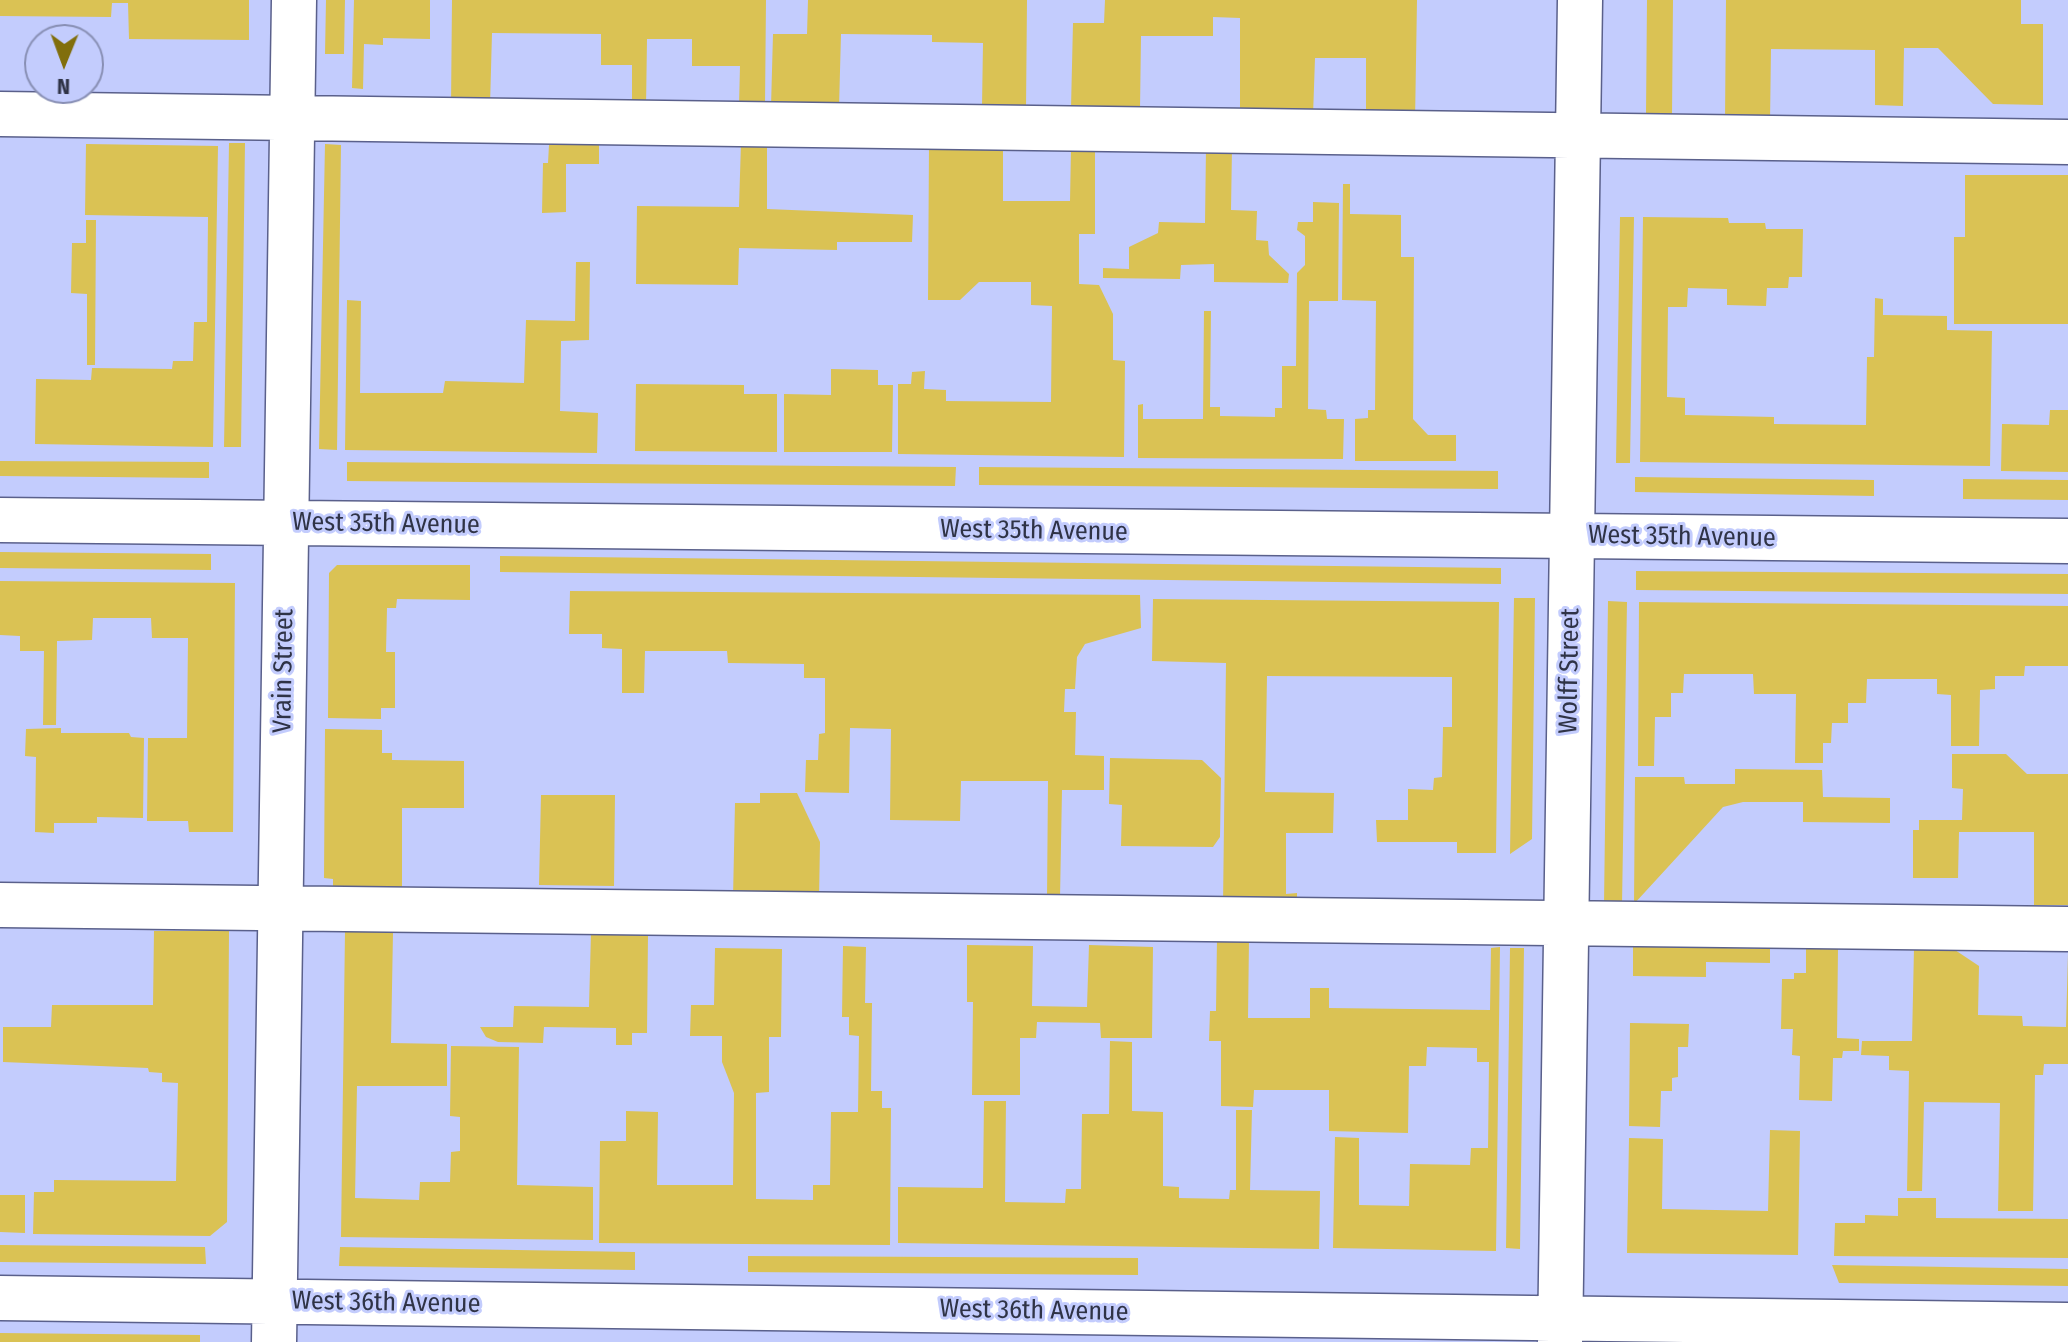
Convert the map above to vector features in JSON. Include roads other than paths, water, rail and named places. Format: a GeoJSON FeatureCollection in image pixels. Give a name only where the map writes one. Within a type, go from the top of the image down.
{"type":"FeatureCollection","features":[{"type":"Feature","properties":{"kind":"street","name":"Vrain Street"},"geometry":{"type":"LineString","coordinates":[[275,1322],[294,0]]}},
{"type":"Feature","properties":{"kind":"street","name":"Wolff Street"},"geometry":{"type":"LineString","coordinates":[[1560,1330],[1580,0]]}},
{"type":"Feature","properties":{"kind":"street"},"geometry":{"type":"LineString","coordinates":[[0,114],[2068,142]]}},
{"type":"Feature","properties":{"kind":"street","name":"West 35th Avenue"},"geometry":{"type":"LineString","coordinates":[[0,520],[2068,541]]}},
{"type":"Feature","properties":{"kind":"street"},"geometry":{"type":"LineString","coordinates":[[0,905],[2068,929]]}},
{"type":"Feature","properties":{"kind":"street","name":"West 36th Avenue"},"geometry":{"type":"LineString","coordinates":[[0,1298],[275,1322],[1560,1330],[2068,1325]]}}]}
